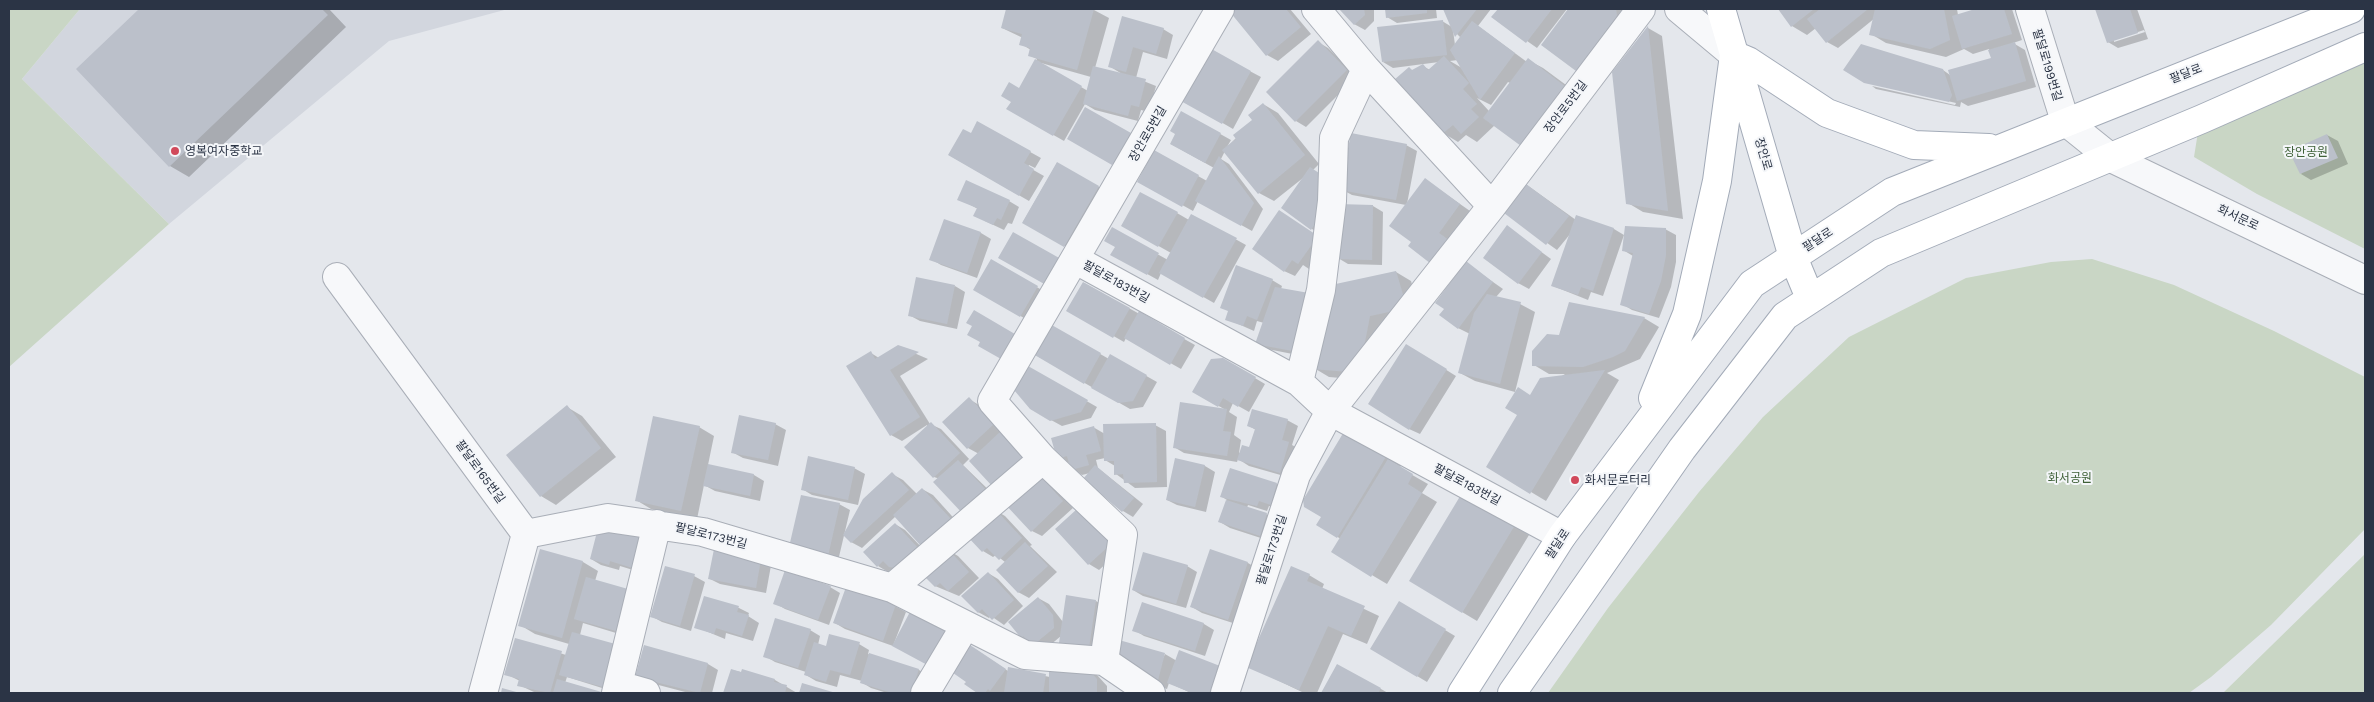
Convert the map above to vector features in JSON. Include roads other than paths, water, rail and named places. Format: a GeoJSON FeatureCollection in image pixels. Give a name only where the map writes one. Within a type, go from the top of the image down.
{"type":"FeatureCollection","features":[{"type":"Feature","properties":{"kind":"main road","name":"장안로"},"geometry":{"type":"LineString","coordinates":[[1721,9],[1793,257],[1810,298]]}},
{"type":"Feature","properties":{"kind":"main road","name":"팔달로"},"geometry":{"type":"LineString","coordinates":[[1462,693],[1562,536],[1752,284],[1892,192],[2065,121],[2351,9]]}},
{"type":"Feature","properties":{"kind":"main road"},"geometry":{"type":"LineString","coordinates":[[1512,693],[1682,449],[1785,316],[1881,253],[2110,158],[2365,47]]}},
{"type":"Feature","properties":{"kind":"main road"},"geometry":{"type":"LineString","coordinates":[[1640,432],[1687,314],[1717,181],[1734,55],[1748,61],[1827,113],[1914,145],[1999,148]]}},
{"type":"Feature","properties":{"kind":"street","name":"장안로5번길"},"geometry":{"type":"LineString","coordinates":[[1076,260],[1220,9]]}},
{"type":"Feature","properties":{"kind":"street"},"geometry":{"type":"LineString","coordinates":[[1316,9],[1366,69],[1492,206]]}},
{"type":"Feature","properties":{"kind":"street","name":"장안로5번길"},"geometry":{"type":"LineString","coordinates":[[1330,411],[1492,206],[1641,9]]}},
{"type":"Feature","properties":{"kind":"street"},"geometry":{"type":"LineString","coordinates":[[1679,9],[1734,55]]}},
{"type":"Feature","properties":{"kind":"street","name":"팔달로199번길"},"geometry":{"type":"LineString","coordinates":[[2030,9],[2065,121]]}},
{"type":"Feature","properties":{"kind":"street"},"geometry":{"type":"LineString","coordinates":[[1299,382],[1321,290],[1332,201],[1334,138],[1366,69]]}},
{"type":"Feature","properties":{"kind":"street","name":"화서문로"},"geometry":{"type":"LineString","coordinates":[[2065,121],[2110,158],[2365,280]]}},
{"type":"Feature","properties":{"kind":"street","name":"팔달로183번길"},"geometry":{"type":"LineString","coordinates":[[1043,459],[992,401],[1076,260],[1299,382],[1330,411],[1562,536]]}},
{"type":"Feature","properties":{"kind":"street","name":"팔달로165번길"},"geometry":{"type":"LineString","coordinates":[[336,277],[526,534]]}},
{"type":"Feature","properties":{"kind":"street","name":"팔달로173번길"},"geometry":{"type":"LineString","coordinates":[[1225,693],[1296,475],[1330,411]]}},
{"type":"Feature","properties":{"kind":"street"},"geometry":{"type":"LineString","coordinates":[[892,588],[1043,459],[1123,535],[1104,661]]}},
{"type":"Feature","properties":{"kind":"street","name":"팔달로173번길"},"geometry":{"type":"LineString","coordinates":[[526,534],[608,518],[703,532],[892,588],[1025,655],[1104,661],[1151,693]]}},
{"type":"Feature","properties":{"kind":"street"},"geometry":{"type":"LineString","coordinates":[[646,693],[617,689],[657,524]]}},
{"type":"Feature","properties":{"kind":"street"},"geometry":{"type":"LineString","coordinates":[[483,693],[526,534]]}},
{"type":"Feature","properties":{"kind":"street"},"geometry":{"type":"LineString","coordinates":[[925,693],[965,626]]}},
{"type":"Feature","properties":{"kind":"place","name":"영복여자중학교"},"geometry":{"type":"Point","coordinates":[175,151]}},
{"type":"Feature","properties":{"kind":"place","name":"화서문로터리"},"geometry":{"type":"Point","coordinates":[1575,480]}},
{"type":"Feature","properties":{"kind":"park label","name":"장안공원"},"geometry":{"type":"Point","coordinates":[2306,152]}},
{"type":"Feature","properties":{"kind":"park label","name":"화서공원"},"geometry":{"type":"Point","coordinates":[2070,478]}}]}
